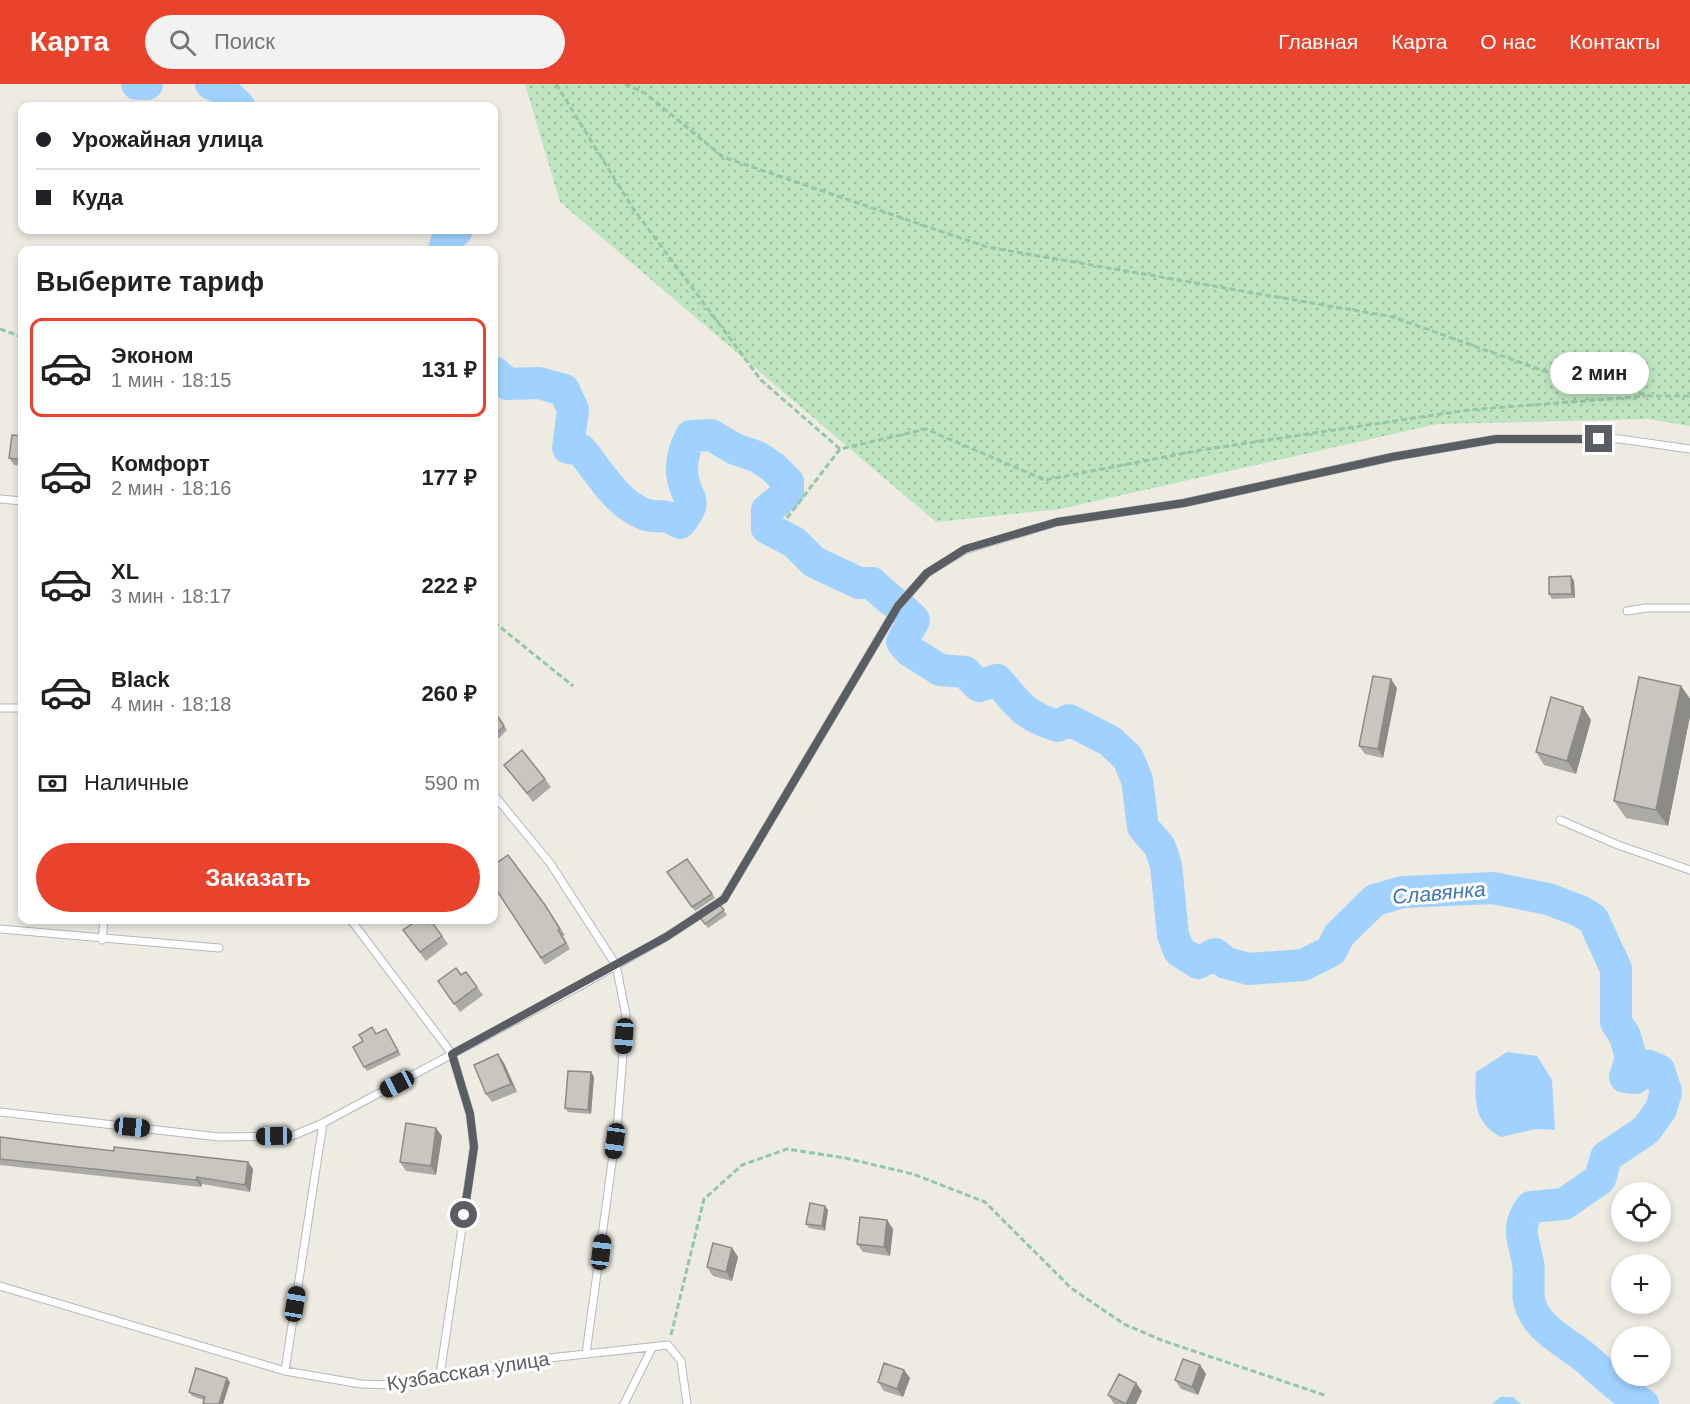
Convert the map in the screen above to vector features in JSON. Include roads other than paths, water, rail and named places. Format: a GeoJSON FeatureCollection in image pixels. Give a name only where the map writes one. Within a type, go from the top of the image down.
{"type":"FeatureCollection","features":[{"type":"Feature","properties":{"kind":"lane"},"geometry":{"type":"LineString","coordinates":[[0,1112],[219,1137],[292,1136],[323,1123],[666,937],[724,899],[898,606],[927,573],[965,549],[1057,522],[1184,503],[1392,457],[1496,439],[1620,439],[1690,449]]}},
{"type":"Feature","properties":{"kind":"lane"},"geometry":{"type":"LineString","coordinates":[[0,499],[18,501]]}},
{"type":"Feature","properties":{"kind":"lane"},"geometry":{"type":"LineString","coordinates":[[1627,611],[1646,608],[1690,608]]}},
{"type":"Feature","properties":{"kind":"lane"},"geometry":{"type":"LineString","coordinates":[[0,708],[18,708]]}},
{"type":"Feature","properties":{"kind":"lane"},"geometry":{"type":"LineString","coordinates":[[498,800],[550,863],[616,965],[626,1015],[618,1118],[586,1354]]}},
{"type":"Feature","properties":{"kind":"lane"},"geometry":{"type":"LineString","coordinates":[[1560,820],[1618,845],[1690,870]]}},
{"type":"Feature","properties":{"kind":"lane"},"geometry":{"type":"LineString","coordinates":[[102,940],[104,924]]}},
{"type":"Feature","properties":{"kind":"lane"},"geometry":{"type":"LineString","coordinates":[[354,924],[452,1054],[470,1114],[474,1147],[440,1375]]}},
{"type":"Feature","properties":{"kind":"lane"},"geometry":{"type":"LineString","coordinates":[[0,929],[102,940],[219,948]]}},
{"type":"Feature","properties":{"kind":"lane"},"geometry":{"type":"LineString","coordinates":[[285,1371],[323,1123]]}},
{"type":"Feature","properties":{"kind":"lane","name":"Кузбасская улица"},"geometry":{"type":"LineString","coordinates":[[0,1286],[285,1371],[362,1384],[391,1385],[522,1360],[669,1345],[681,1361],[687,1404]]}},
{"type":"Feature","properties":{"kind":"lane"},"geometry":{"type":"LineString","coordinates":[[624,1404],[652,1348]]}},
{"type":"Feature","properties":{"kind":"water"},"geometry":{"type":"Polygon","coordinates":[[[1507,1052],[1537,1056],[1552,1080],[1555,1130],[1536,1129],[1501,1137],[1485,1124],[1476,1101],[1476,1072],[1507,1052]]]}},
{"type":"Feature","properties":{"kind":"water"},"geometry":{"type":"Polygon","coordinates":[[[1500,1397],[1513,1397],[1521,1404],[1492,1404],[1500,1397]]]}},
{"type":"Feature","properties":{"kind":"waterway","name":"Славянка"},"geometry":{"type":"LineString","coordinates":[[137,84],[147,84]]}},
{"type":"Feature","properties":{"kind":"waterway","name":"Славянка"},"geometry":{"type":"LineString","coordinates":[[211,84],[219,87],[235,102]]}},
{"type":"Feature","properties":{"kind":"waterway","name":"Славянка"},"geometry":{"type":"LineString","coordinates":[[445,246],[453,234]]}},
{"type":"Feature","properties":{"kind":"waterway","name":"Славянка"},"geometry":{"type":"LineString","coordinates":[[498,375],[508,384],[539,383],[564,390],[573,410],[568,448],[581,450],[617,495],[625,503],[644,514],[664,516],[680,523],[686,515],[691,505],[683,479],[682,463],[691,436],[711,435],[735,449],[758,457],[773,467],[788,482],[788,493],[767,510],[767,528],[794,542],[814,562],[859,583],[872,583],[904,610],[914,620],[902,642],[910,651],[940,670],[965,672],[979,686],[997,680],[1023,709],[1037,718],[1058,726],[1069,720],[1110,741],[1128,758],[1137,780],[1143,827],[1160,847],[1166,865],[1173,935],[1179,951],[1198,963],[1215,954],[1226,963],[1249,969],[1303,965],[1331,951],[1339,935],[1375,900],[1403,892],[1493,888],[1548,899],[1580,911],[1593,919],[1616,969],[1616,1022],[1625,1036],[1631,1058],[1625,1077],[1635,1078],[1649,1066],[1659,1070],[1666,1092],[1661,1109],[1646,1130],[1606,1157],[1600,1179],[1564,1204],[1531,1207],[1523,1221],[1522,1234],[1529,1268],[1529,1300],[1538,1320],[1621,1389],[1643,1404]]}}]}
